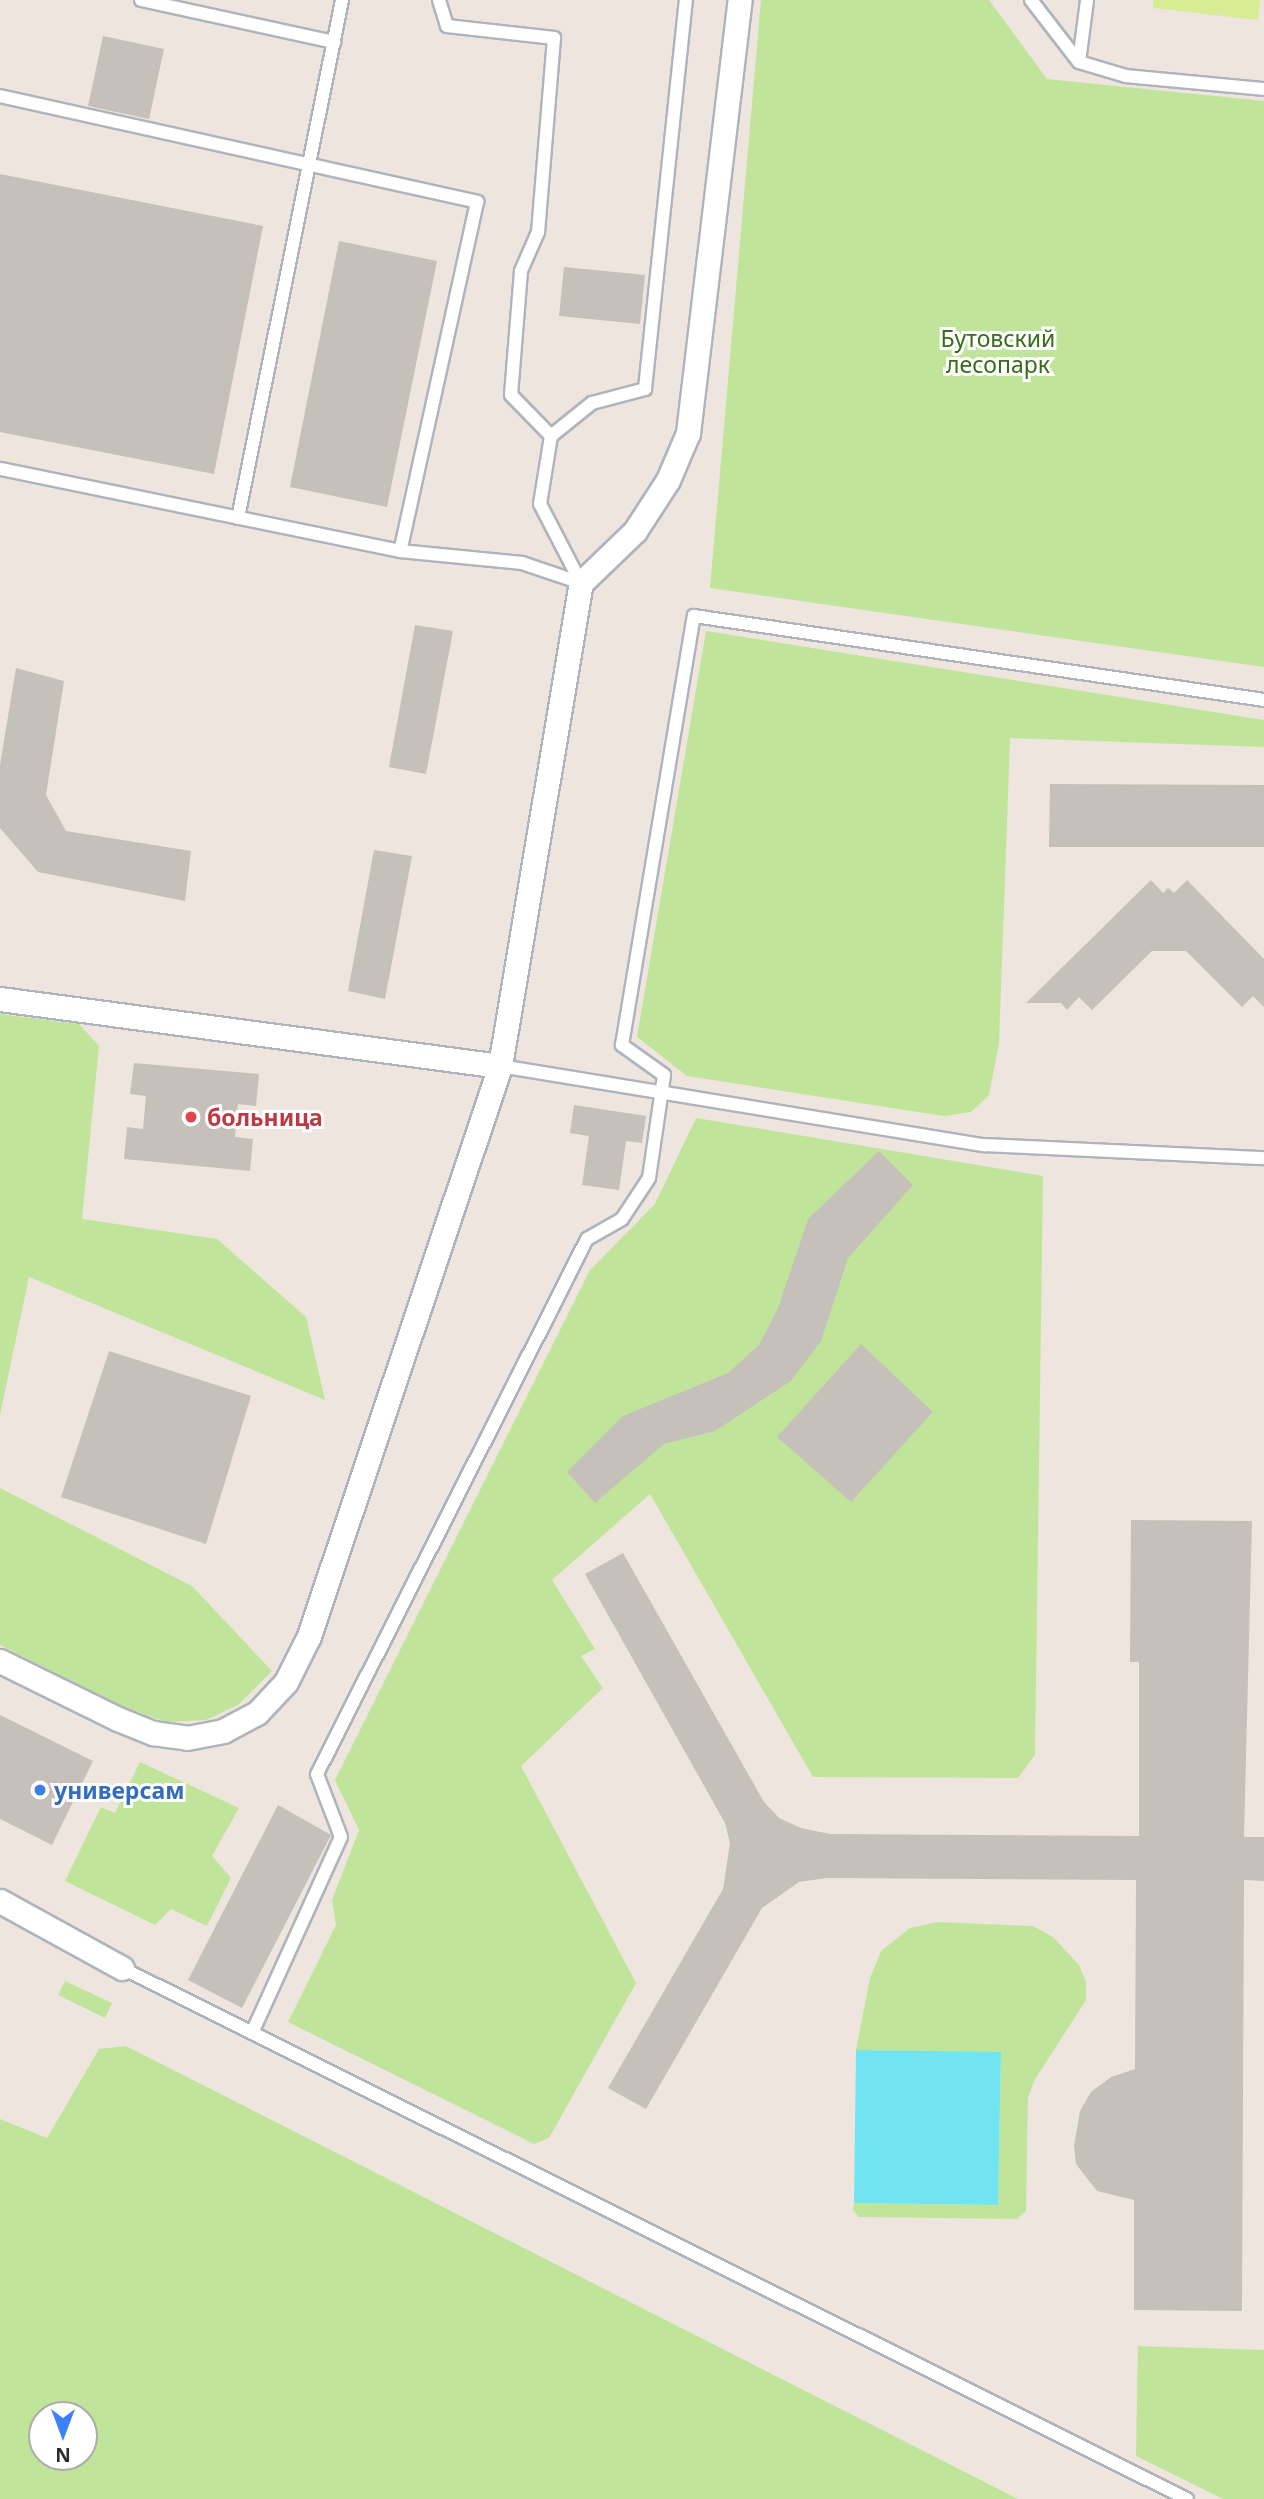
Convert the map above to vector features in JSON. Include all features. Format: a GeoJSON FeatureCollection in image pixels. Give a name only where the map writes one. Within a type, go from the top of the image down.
{"type":"FeatureCollection","features":[{"type":"Feature","properties":{"kind":"street"},"geometry":{"type":"LineString","coordinates":[[0,1661],[118,1719],[153,1733],[187,1738],[223,1731],[257,1713],[286,1682],[309,1636],[500,1066],[581,583],[635,531],[668,480],[688,433],[740,0]]}},
{"type":"Feature","properties":{"kind":"street"},"geometry":{"type":"LineString","coordinates":[[0,999],[500,1066]]}},
{"type":"Feature","properties":{"kind":"street"},"geometry":{"type":"LineString","coordinates":[[0,1902],[122,1968]]}},
{"type":"Feature","properties":{"kind":"lane"},"geometry":{"type":"LineString","coordinates":[[141,0],[334,42]]}},
{"type":"Feature","properties":{"kind":"lane"},"geometry":{"type":"LineString","coordinates":[[238,518],[342,0]]}},
{"type":"Feature","properties":{"kind":"lane"},"geometry":{"type":"LineString","coordinates":[[439,0],[447,26],[554,38],[538,232],[521,271],[511,395],[551,436]]}},
{"type":"Feature","properties":{"kind":"lane"},"geometry":{"type":"LineString","coordinates":[[581,583],[540,504],[551,436],[592,403],[645,389],[686,0]]}},
{"type":"Feature","properties":{"kind":"lane"},"geometry":{"type":"LineString","coordinates":[[1031,0],[1079,62],[1126,76],[1264,89]]}},
{"type":"Feature","properties":{"kind":"lane"},"geometry":{"type":"LineString","coordinates":[[1079,62],[1087,0]]}},
{"type":"Feature","properties":{"kind":"lane"},"geometry":{"type":"LineString","coordinates":[[0,96],[477,202],[400,551]]}},
{"type":"Feature","properties":{"kind":"lane"},"geometry":{"type":"LineString","coordinates":[[0,469],[400,551],[522,563],[581,583]]}},
{"type":"Feature","properties":{"kind":"lane"},"geometry":{"type":"LineString","coordinates":[[252,2033],[341,1837],[317,1774],[587,1240],[622,1219],[649,1178],[664,1075],[622,1045],[694,616],[1264,700]]}},
{"type":"Feature","properties":{"kind":"lane"},"geometry":{"type":"LineString","coordinates":[[500,1066],[661,1090],[985,1145],[1264,1158]]}},
{"type":"Feature","properties":{"kind":"lane"},"geometry":{"type":"LineString","coordinates":[[122,1968],[1187,2499]]}},
{"type":"Feature","properties":{"kind":"green space","name":"Бутовский лесопарк"},"geometry":{"type":"Polygon","coordinates":[[[761,0],[989,0],[1047,79],[1264,101],[1264,667],[710,588],[761,0]]]}},
{"type":"Feature","properties":{"kind":"green space"},"geometry":{"type":"Polygon","coordinates":[[[1153,0],[1260,0],[1258,20],[1153,8],[1153,0]]]}},
{"type":"Feature","properties":{"kind":"green space"},"geometry":{"type":"Polygon","coordinates":[[[706,631],[1264,720],[1264,747],[1010,738],[999,1044],[989,1095],[971,1112],[944,1116],[687,1076],[637,1037],[706,631]]]}},
{"type":"Feature","properties":{"kind":"green space"},"geometry":{"type":"Polygon","coordinates":[[[0,1014],[79,1024],[99,1046],[82,1219],[217,1239],[306,1317],[325,1400],[29,1277],[0,1415],[0,1014]]]}},
{"type":"Feature","properties":{"kind":"green space"},"geometry":{"type":"Polygon","coordinates":[[[696,1118],[1043,1176],[1035,1755],[1018,1778],[813,1777],[650,1494],[552,1580],[595,1649],[581,1656],[603,1688],[521,1766],[636,1983],[549,2138],[534,2144],[288,2022],[336,1925],[332,1900],[359,1830],[335,1780],[590,1270],[655,1204],[696,1118]]]}},
{"type":"Feature","properties":{"kind":"green space"},"geometry":{"type":"Polygon","coordinates":[[[0,1488],[192,1586],[272,1671],[238,1705],[206,1720],[167,1722],[123,1707],[0,1645],[0,1488]]]}},
{"type":"Feature","properties":{"kind":"green space"},"geometry":{"type":"Polygon","coordinates":[[[140,1762],[239,1808],[212,1856],[231,1878],[207,1926],[171,1909],[155,1925],[65,1881],[101,1807],[115,1813],[140,1762]]]}},
{"type":"Feature","properties":{"kind":"green space"},"geometry":{"type":"Polygon","coordinates":[[[937,1922],[1033,1926],[1053,1937],[1079,1965],[1086,1982],[1086,2000],[1034,2081],[1028,2098],[1026,2211],[1017,2219],[859,2217],[853,2210],[854,2203],[998,2205],[1001,2053],[856,2050],[870,1978],[881,1951],[910,1928],[937,1922]]]}},
{"type":"Feature","properties":{"kind":"green space"},"geometry":{"type":"Polygon","coordinates":[[[65,1981],[112,2003],[105,2018],[58,1995],[65,1981]]]}},
{"type":"Feature","properties":{"kind":"green space"},"geometry":{"type":"Polygon","coordinates":[[[126,2046],[1018,2499],[0,2499],[0,2119],[47,2138],[99,2049],[126,2046]]]}},
{"type":"Feature","properties":{"kind":"green space"},"geometry":{"type":"Polygon","coordinates":[[[1138,2346],[1264,2350],[1264,2499],[1223,2499],[1136,2456],[1138,2346]]]}},
{"type":"Feature","properties":{"kind":"water"},"geometry":{"type":"Polygon","coordinates":[[[856,2050],[1001,2052],[998,2205],[854,2203],[856,2050]]]}},
{"type":"Feature","properties":{"kind":"building"},"geometry":{"type":"Polygon","coordinates":[[[103,36],[164,49],[149,119],[88,106],[103,36]]]}},
{"type":"Feature","properties":{"kind":"building"},"geometry":{"type":"Polygon","coordinates":[[[0,174],[263,226],[214,474],[0,432],[0,174]]]}},
{"type":"Feature","properties":{"kind":"building"},"geometry":{"type":"Polygon","coordinates":[[[339,241],[437,261],[387,507],[290,487],[339,241]]]}},
{"type":"Feature","properties":{"kind":"building"},"geometry":{"type":"Polygon","coordinates":[[[564,267],[645,275],[640,324],[559,316],[564,267]]]}},
{"type":"Feature","properties":{"kind":"building"},"geometry":{"type":"Polygon","coordinates":[[[415,625],[453,631],[426,774],[389,767],[415,625]]]}},
{"type":"Feature","properties":{"kind":"building"},"geometry":{"type":"Polygon","coordinates":[[[16,668],[64,681],[46,795],[66,831],[191,851],[185,901],[38,872],[0,828],[0,765],[16,668]]]}},
{"type":"Feature","properties":{"kind":"building"},"geometry":{"type":"Polygon","coordinates":[[[1050,784],[1264,785],[1264,847],[1049,847],[1050,784]]]}},
{"type":"Feature","properties":{"kind":"building"},"geometry":{"type":"Polygon","coordinates":[[[374,850],[412,856],[385,999],[348,991],[374,850]]]}},
{"type":"Feature","properties":{"kind":"building"},"geometry":{"type":"Polygon","coordinates":[[[1151,880],[1163,893],[1168,888],[1174,893],[1187,880],[1264,959],[1264,1007],[1253,996],[1242,1007],[1186,951],[1152,951],[1092,1010],[1079,997],[1067,1010],[1061,1003],[1026,1003],[1151,880]]]}},
{"type":"Feature","properties":{"kind":"building","name":"больница"},"geometry":{"type":"Polygon","coordinates":[[[134,1063],[259,1074],[256,1106],[238,1104],[235,1137],[253,1139],[250,1171],[124,1159],[127,1127],[143,1129],[146,1096],[130,1094],[134,1063]]]}},
{"type":"Feature","properties":{"kind":"building"},"geometry":{"type":"Polygon","coordinates":[[[574,1105],[646,1116],[642,1143],[626,1141],[619,1190],[582,1185],[589,1136],[570,1133],[574,1105]]]}},
{"type":"Feature","properties":{"kind":"building"},"geometry":{"type":"Polygon","coordinates":[[[879,1151],[913,1185],[848,1258],[821,1341],[791,1381],[715,1431],[664,1444],[595,1503],[567,1472],[623,1416],[728,1373],[759,1345],[778,1308],[808,1219],[879,1151]]]}},
{"type":"Feature","properties":{"kind":"building"},"geometry":{"type":"Polygon","coordinates":[[[861,1344],[933,1412],[851,1502],[777,1437],[861,1344]]]}},
{"type":"Feature","properties":{"kind":"building"},"geometry":{"type":"Polygon","coordinates":[[[109,1351],[251,1396],[206,1544],[61,1497],[109,1351]]]}},
{"type":"Feature","properties":{"kind":"building"},"geometry":{"type":"Polygon","coordinates":[[[1131,1520],[1252,1521],[1244,1837],[1264,1837],[1264,1881],[1244,1880],[1242,2311],[1134,2310],[1134,2200],[1097,2191],[1076,2164],[1074,2146],[1080,2111],[1091,2092],[1111,2077],[1135,2069],[1136,1880],[827,1878],[799,1882],[762,1908],[646,2109],[608,2088],[723,1889],[730,1843],[725,1823],[585,1574],[623,1553],[764,1802],[779,1818],[801,1828],[830,1834],[1139,1836],[1139,1662],[1130,1662],[1131,1520]]]}},
{"type":"Feature","properties":{"kind":"building","name":"универсам"},"geometry":{"type":"Polygon","coordinates":[[[0,1715],[93,1761],[52,1845],[0,1819],[0,1715]]]}},
{"type":"Feature","properties":{"kind":"building"},"geometry":{"type":"Polygon","coordinates":[[[278,1805],[331,1835],[242,2008],[188,1980],[278,1805]]]}},
{"type":"Feature","properties":{"kind":"place","name":"больница"},"geometry":{"type":"Point","coordinates":[191,1117]}},
{"type":"Feature","properties":{"kind":"place","name":"универсам"},"geometry":{"type":"Point","coordinates":[40,1790]}}]}
